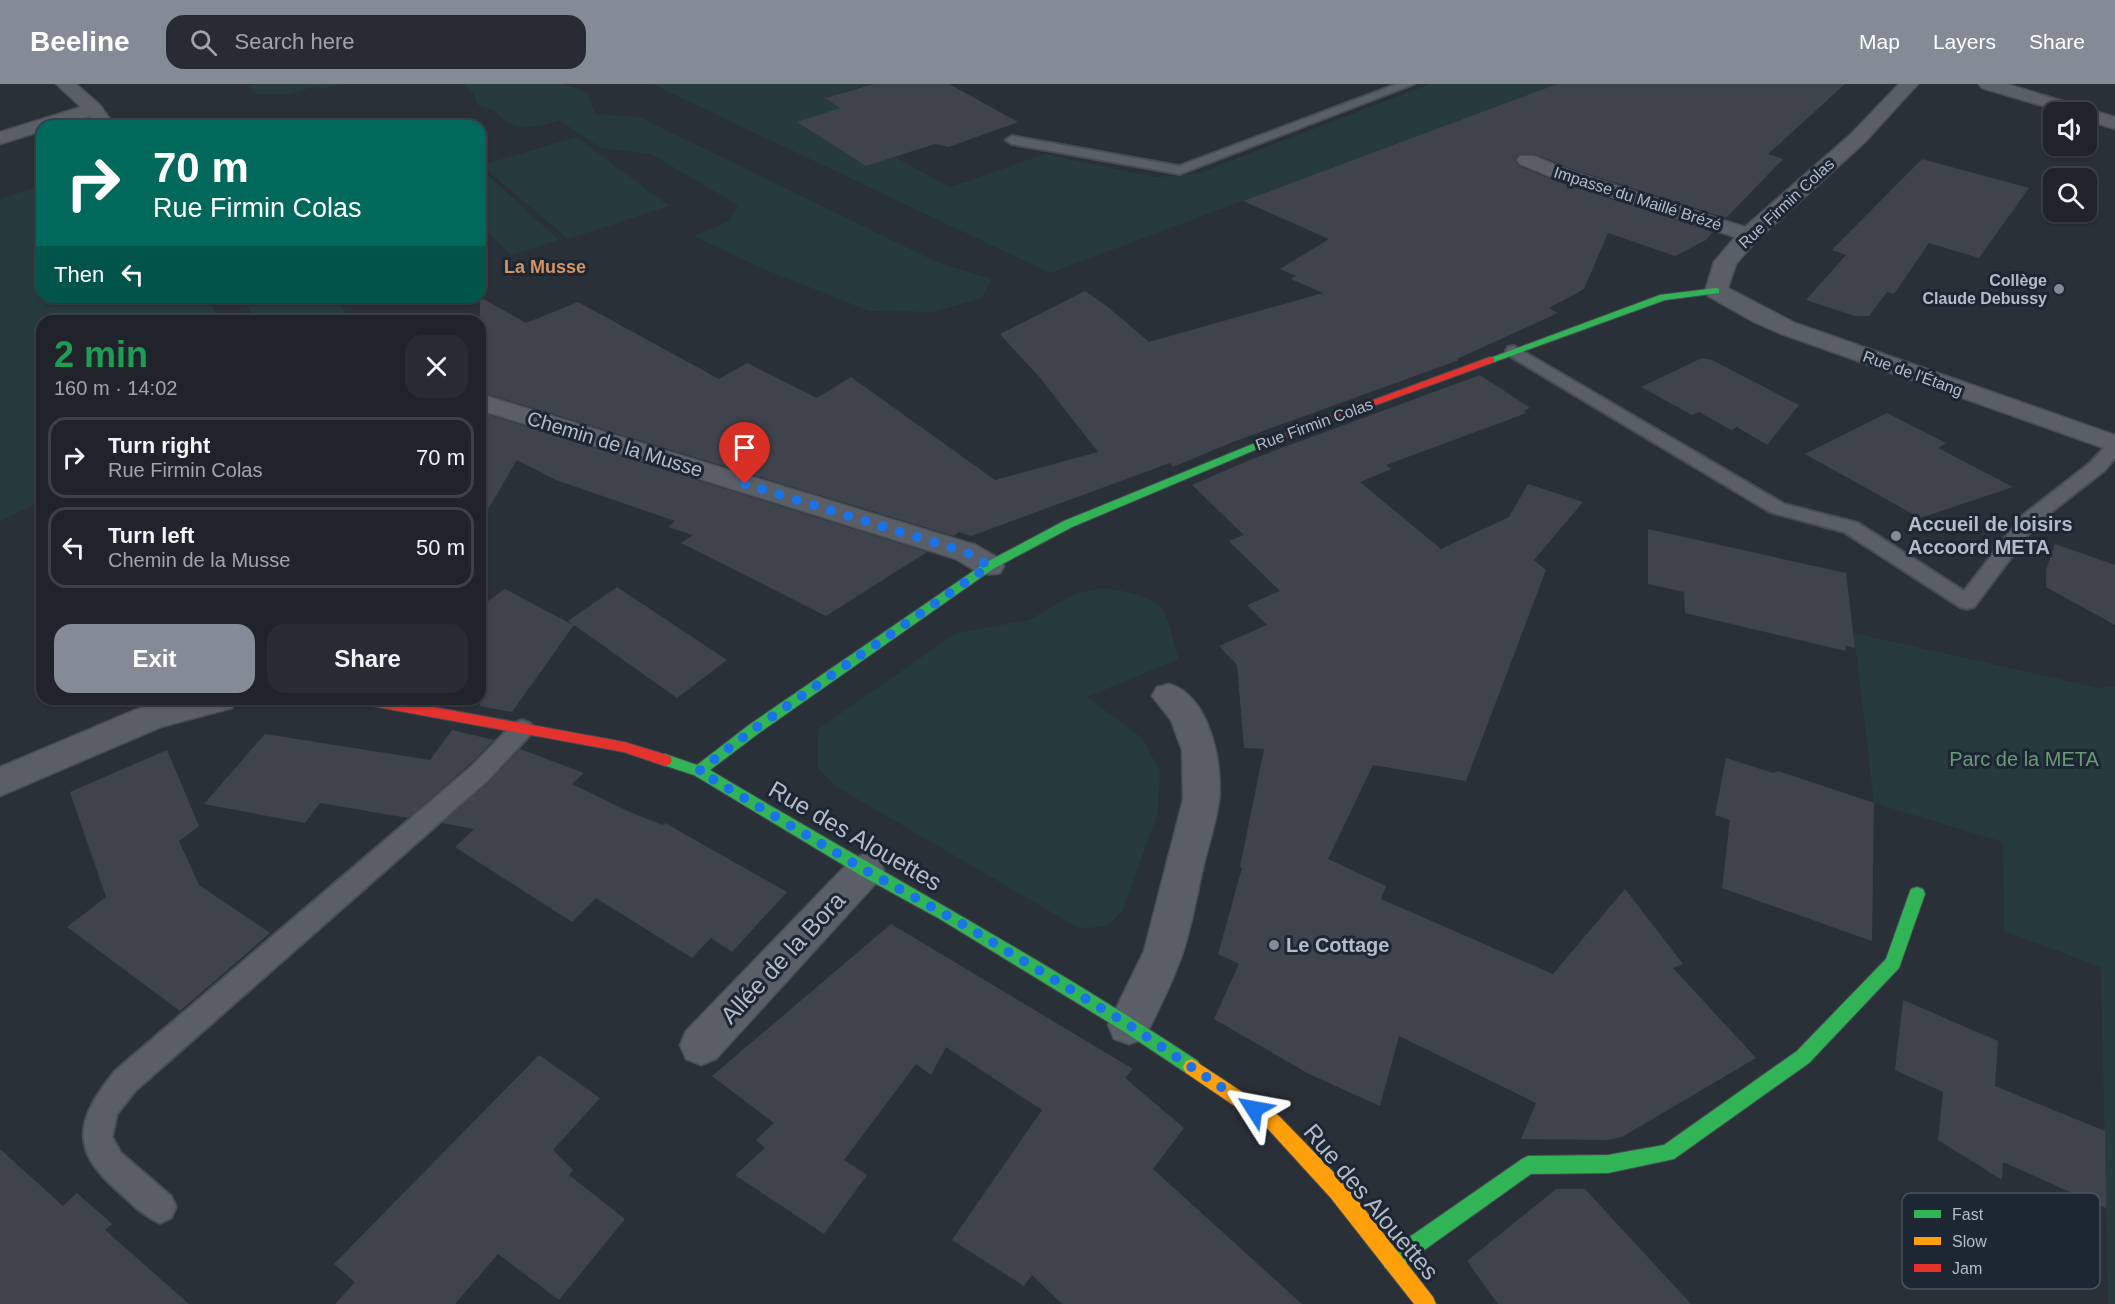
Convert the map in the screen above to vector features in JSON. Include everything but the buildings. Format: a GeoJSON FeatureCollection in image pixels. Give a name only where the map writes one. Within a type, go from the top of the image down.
{"type":"FeatureCollection","features":[{"type":"Feature","properties":{"kind":"street"},"geometry":{"type":"LineString","coordinates":[[65,84],[102,120]]}},
{"type":"Feature","properties":{"kind":"street","name":"Rue Firmin Colas"},"geometry":{"type":"LineString","coordinates":[[699,771],[754,729],[989,566],[1068,524],[1241,451],[1663,297],[1716,291],[1725,262],[1749,234],[1857,139],[1909,84]]}},
{"type":"Feature","properties":{"kind":"street"},"geometry":{"type":"LineString","coordinates":[[1988,84],[2048,102]]}},
{"type":"Feature","properties":{"kind":"street"},"geometry":{"type":"LineString","coordinates":[[58,120],[93,109]]}},
{"type":"Feature","properties":{"kind":"street"},"geometry":{"type":"LineString","coordinates":[[2097,117],[2115,123]]}},
{"type":"Feature","properties":{"kind":"street"},"geometry":{"type":"LineString","coordinates":[[0,138],[36,127]]}},
{"type":"Feature","properties":{"kind":"street","name":"Impasse du Maillé Brézé"},"geometry":{"type":"LineString","coordinates":[[1527,160],[1561,174],[1749,234]]}},
{"type":"Feature","properties":{"kind":"street","name":"Rue de l'Étang"},"geometry":{"type":"LineString","coordinates":[[1716,291],[1787,328],[2115,446]]}},
{"type":"Feature","properties":{"kind":"street","name":"Chemin de la Musse"},"geometry":{"type":"LineString","coordinates":[[486,404],[966,552],[989,566]]}},
{"type":"Feature","properties":{"kind":"street"},"geometry":{"type":"LineString","coordinates":[[1129,1025],[1147,992],[1164,951],[1201,800],[1199,750],[1186,714],[1169,696]]}},
{"type":"Feature","properties":{"kind":"street"},"geometry":{"type":"LineString","coordinates":[[0,782],[152,717],[197,705]]}},
{"type":"Feature","properties":{"kind":"street","name":"Rue des Alouettes"},"geometry":{"type":"LineString","coordinates":[[393,705],[624,747],[699,771],[865,870],[946,914],[1129,1025],[1273,1122],[1337,1190],[1426,1304]]}},
{"type":"Feature","properties":{"kind":"street","name":"Allée de la Bora"},"geometry":{"type":"LineString","coordinates":[[701,1045],[865,870]]}},
{"type":"Feature","properties":{"kind":"street"},"geometry":{"type":"LineString","coordinates":[[1392,1261],[1528,1165],[1608,1164],[1668,1153],[1811,1049],[1893,963],[1917,894]]}},
{"type":"Feature","properties":{"kind":"lane"},"geometry":{"type":"LineString","coordinates":[[1012,140],[1180,170],[1407,84]]}},
{"type":"Feature","properties":{"kind":"lane"},"geometry":{"type":"LineString","coordinates":[[1514,351],[1777,508],[1851,527],[1966,602],[2030,519],[2097,467],[2115,446]]}},
{"type":"Feature","properties":{"kind":"lane"},"geometry":{"type":"LineString","coordinates":[[160,1207],[110,1164],[97,1139],[104,1108],[125,1081],[480,773],[522,729]]}},
{"type":"Feature","properties":{"kind":"green space"},"geometry":{"type":"Polygon","coordinates":[[[256,84],[340,84],[320,89],[316,86],[289,94],[257,94],[248,86],[256,84]]]}},
{"type":"Feature","properties":{"kind":"green space"},"geometry":{"type":"Polygon","coordinates":[[[463,84],[563,84],[588,93],[595,114],[639,117],[939,263],[992,279],[982,298],[933,312],[869,311],[766,270],[693,236],[730,221],[738,205],[651,154],[601,148],[559,120],[535,126],[516,126],[493,110],[477,105],[474,94],[463,84]]]}},
{"type":"Feature","properties":{"kind":"green space"},"geometry":{"type":"Polygon","coordinates":[[[652,84],[871,84],[826,97],[840,108],[798,122],[866,166],[895,157],[950,187],[1045,154],[1154,177],[1197,174],[1430,84],[1556,84],[1050,273],[652,84]]]}},
{"type":"Feature","properties":{"kind":"green space"},"geometry":{"type":"Polygon","coordinates":[[[577,137],[669,206],[568,239],[486,169],[486,164],[577,137]]]}},
{"type":"Feature","properties":{"kind":"green space"},"geometry":{"type":"Polygon","coordinates":[[[486,173],[559,240],[511,255],[486,231],[486,173]]]}},
{"type":"Feature","properties":{"kind":"green space"},"geometry":{"type":"Polygon","coordinates":[[[36,187],[36,303],[210,303],[217,315],[36,315],[36,504],[0,521],[0,199],[36,187]]]}},
{"type":"Feature","properties":{"kind":"green space"},"geometry":{"type":"Polygon","coordinates":[[[245,303],[339,303],[347,314],[347,315],[253,315],[245,303]]]}},
{"type":"Feature","properties":{"kind":"green space"},"geometry":{"type":"Polygon","coordinates":[[[1102,588],[1135,594],[1158,605],[1168,620],[1179,659],[1087,697],[1142,738],[1160,771],[1158,812],[1122,912],[1107,926],[1080,929],[837,787],[818,768],[817,730],[956,633],[1029,620],[1075,594],[1102,588]]]}},
{"type":"Feature","properties":{"kind":"green space","name":"Parc de la META"},"geometry":{"type":"Polygon","coordinates":[[[1854,633],[2098,688],[2115,686],[2115,1304],[2108,1304],[2101,967],[2004,931],[2003,842],[1874,803],[1854,633]]]}},
{"type":"Feature","properties":{"kind":"traffic: fast"},"geometry":{"type":"LineString","coordinates":[[1490,360],[1663,297],[1716,291]]}},
{"type":"Feature","properties":{"kind":"traffic: fast"},"geometry":{"type":"LineString","coordinates":[[699,771],[754,729],[989,566],[1068,524],[1270,440]]}},
{"type":"Feature","properties":{"kind":"traffic: fast"},"geometry":{"type":"LineString","coordinates":[[665,760],[699,771],[865,870],[946,914],[1129,1025],[1192,1067]]}},
{"type":"Feature","properties":{"kind":"traffic: fast"},"geometry":{"type":"LineString","coordinates":[[1392,1261],[1528,1165],[1608,1164],[1668,1153],[1803,1057],[1893,963],[1917,894]]}},
{"type":"Feature","properties":{"kind":"traffic: slow"},"geometry":{"type":"LineString","coordinates":[[1192,1067],[1273,1122],[1337,1190],[1426,1304]]}},
{"type":"Feature","properties":{"kind":"traffic: jam"},"geometry":{"type":"LineString","coordinates":[[1270,440],[1490,360]]}},
{"type":"Feature","properties":{"kind":"traffic: jam"},"geometry":{"type":"LineString","coordinates":[[394,705],[624,747],[665,760]]}},
{"type":"Feature","properties":{"kind":"place","name":"Collège Claude Debussy"},"geometry":{"type":"Point","coordinates":[2059,289]}},
{"type":"Feature","properties":{"kind":"place","name":"Accueil de loisirs Accoord META"},"geometry":{"type":"Point","coordinates":[1896,536]}},
{"type":"Feature","properties":{"kind":"place","name":"Le Cottage"},"geometry":{"type":"Point","coordinates":[1274,945]}},
{"type":"Feature","properties":{"kind":"district","name":"La Musse"},"geometry":{"type":"Point","coordinates":[545,267]}},
{"type":"Feature","properties":{"kind":"route"},"geometry":{"type":"LineString","coordinates":[[745,484],[966,552],[989,566],[754,729],[699,771],[865,870],[946,914],[1129,1025],[1254,1109]]}}]}
